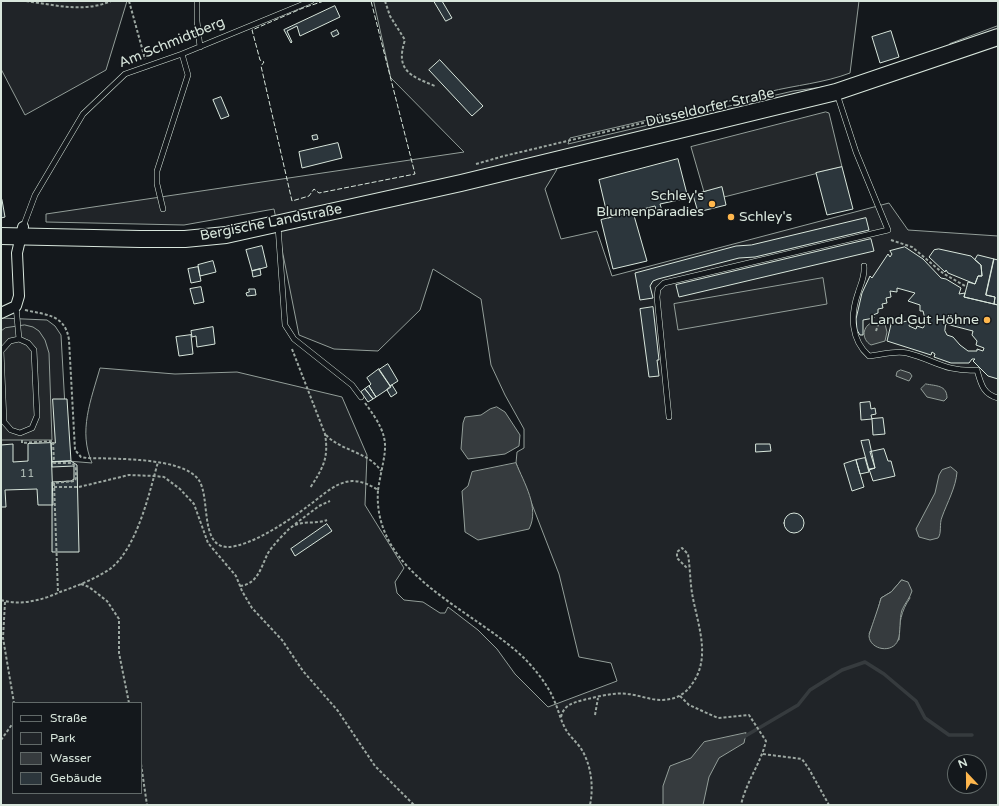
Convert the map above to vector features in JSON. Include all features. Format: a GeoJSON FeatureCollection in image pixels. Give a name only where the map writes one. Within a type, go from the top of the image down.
{"type":"FeatureCollection","features":[{"type":"Feature","properties":{"kind":"main road","name":"Düsseldorfer Straße"},"geometry":{"type":"LineString","coordinates":[[420,192],[836,92],[998,37]]}},
{"type":"Feature","properties":{"kind":"main road","name":"Bergische Landstraße"},"geometry":{"type":"LineString","coordinates":[[1,236],[21,232],[86,239],[185,239],[226,234],[278,224],[420,192]]}},
{"type":"Feature","properties":{"kind":"street","name":"Am Schmidtberg"},"geometry":{"type":"LineString","coordinates":[[16,306],[18,296],[17,253],[21,232]]}},
{"type":"Feature","properties":{"kind":"street"},"geometry":{"type":"LineString","coordinates":[[1,313],[16,306]]}},
{"type":"Feature","properties":{"kind":"lane"},"geometry":{"type":"LineString","coordinates":[[197,1],[197,21],[200,47]]}},
{"type":"Feature","properties":{"kind":"lane","name":"Am Schmidtberg"},"geometry":{"type":"LineString","coordinates":[[21,232],[35,195],[83,114],[125,74],[200,47],[311,1]]}},
{"type":"Feature","properties":{"kind":"lane"},"geometry":{"type":"LineString","coordinates":[[163,209],[157,184],[157,171],[188,75],[182,54]]}},
{"type":"Feature","properties":{"kind":"lane"},"geometry":{"type":"LineString","coordinates":[[669,417],[657,297],[658,289],[664,283],[888,230],[856,152],[836,92]]}},
{"type":"Feature","properties":{"kind":"lane"},"geometry":{"type":"LineString","coordinates":[[278,224],[284,325],[294,339],[352,386],[361,396]]}},
{"type":"Feature","properties":{"kind":"lane"},"geometry":{"type":"LineString","coordinates":[[864,266],[865,274],[855,305],[853,322],[855,337],[861,348],[870,356],[897,352],[907,353],[960,371],[977,370],[984,391],[991,396],[998,398]]}},
{"type":"Feature","properties":{"kind":"lane"},"geometry":{"type":"LineString","coordinates":[[16,306],[19,339]]}},
{"type":"Feature","properties":{"kind":"lane"},"geometry":{"type":"LineString","coordinates":[[19,339],[28,343],[34,350],[37,416],[32,428],[22,433],[10,430],[4,422],[1,351],[10,341],[19,339]]}},
{"type":"Feature","properties":{"kind":"path"},"geometry":{"type":"LineString","coordinates":[[26,1],[76,8],[99,6],[111,1]]}},
{"type":"Feature","properties":{"kind":"path"},"geometry":{"type":"LineString","coordinates":[[129,1],[144,52],[145,66]]}},
{"type":"Feature","properties":{"kind":"path"},"geometry":{"type":"LineString","coordinates":[[385,1],[393,22],[405,40],[400,54],[403,67],[417,78],[435,86]]}},
{"type":"Feature","properties":{"kind":"path","name":"Düsseldorfer Straße"},"geometry":{"type":"LineString","coordinates":[[472,166],[504,156],[674,116]]}},
{"type":"Feature","properties":{"kind":"path"},"geometry":{"type":"LineString","coordinates":[[891,240],[912,247],[944,274],[967,287]]}},
{"type":"Feature","properties":{"kind":"path"},"geometry":{"type":"LineString","coordinates":[[16,306],[24,310],[53,316],[64,323],[67,329],[69,340],[75,450],[79,455],[87,458],[158,462],[182,468],[198,478],[203,491],[209,530],[216,543],[224,546],[245,543],[293,517],[325,493],[340,485],[352,481],[362,482],[378,490]]}},
{"type":"Feature","properties":{"kind":"path"},"geometry":{"type":"LineString","coordinates":[[876,331],[878,322]]}},
{"type":"Feature","properties":{"kind":"path"},"geometry":{"type":"LineString","coordinates":[[288,332],[325,434],[328,452],[320,472],[310,488]]}},
{"type":"Feature","properties":{"kind":"path"},"geometry":{"type":"LineString","coordinates":[[361,396],[379,423],[386,442],[378,490],[380,519],[396,552],[417,577],[524,658],[550,693],[568,733],[583,752],[589,766],[591,776],[590,805]]}},
{"type":"Feature","properties":{"kind":"path"},"geometry":{"type":"LineString","coordinates":[[22,433],[22,443],[53,441],[54,463],[72,463],[75,465],[76,478],[74,481],[54,483],[58,593]]}},
{"type":"Feature","properties":{"kind":"path"},"geometry":{"type":"LineString","coordinates":[[325,434],[332,442],[373,462],[381,471]]}},
{"type":"Feature","properties":{"kind":"path"},"geometry":{"type":"LineString","coordinates":[[1,600],[5,602],[26,602],[58,593],[108,570],[122,555],[136,530],[158,462]]}},
{"type":"Feature","properties":{"kind":"path"},"geometry":{"type":"LineString","coordinates":[[54,487],[79,487],[129,475],[154,476],[168,479],[192,500],[206,538],[218,556],[232,571],[252,608],[282,640],[303,671],[353,730],[375,766],[414,805]]}},
{"type":"Feature","properties":{"kind":"path"},"geometry":{"type":"LineString","coordinates":[[240,586],[247,585],[255,580],[269,553],[291,528],[319,506],[330,501]]}},
{"type":"Feature","properties":{"kind":"path"},"geometry":{"type":"LineString","coordinates":[[291,528],[306,522],[328,520]]}},
{"type":"Feature","properties":{"kind":"path"},"geometry":{"type":"LineString","coordinates":[[561,717],[563,710],[568,705],[625,693],[661,700],[680,696],[694,682],[700,670],[702,655],[701,636],[688,569],[688,554],[682,548],[676,555],[680,562],[688,569]]}},
{"type":"Feature","properties":{"kind":"path"},"geometry":{"type":"LineString","coordinates":[[80,584],[89,587],[107,601],[119,620],[119,653],[129,702]]}},
{"type":"Feature","properties":{"kind":"path"},"geometry":{"type":"LineString","coordinates":[[5,602],[3,638],[14,702]]}},
{"type":"Feature","properties":{"kind":"path"},"geometry":{"type":"LineString","coordinates":[[680,696],[689,705],[713,716],[723,718],[749,715],[754,719],[766,740],[763,754],[747,785],[741,805]]}},
{"type":"Feature","properties":{"kind":"path"},"geometry":{"type":"LineString","coordinates":[[595,715],[598,698]]}},
{"type":"Feature","properties":{"kind":"path"},"geometry":{"type":"LineString","coordinates":[[1,740],[12,724]]}},
{"type":"Feature","properties":{"kind":"path"},"geometry":{"type":"LineString","coordinates":[[763,754],[802,759],[810,768],[829,805]]}},
{"type":"Feature","properties":{"kind":"path"},"geometry":{"type":"LineString","coordinates":[[142,771],[147,805]]}},
{"type":"Feature","properties":{"kind":"green space"},"geometry":{"type":"Polygon","coordinates":[[[1,1],[127,1],[106,70],[25,115],[1,69],[1,1]]]}},
{"type":"Feature","properties":{"kind":"green space"},"geometry":{"type":"Polygon","coordinates":[[[374,1],[859,1],[850,73],[820,82],[778,90],[570,138],[568,144],[793,91],[823,87],[565,150],[556,171],[545,189],[561,239],[597,231],[612,276],[889,203],[908,230],[998,236],[998,805],[1,805],[1,318],[47,320],[55,326],[61,335],[68,461],[92,463],[86,439],[86,427],[87,416],[100,368],[175,374],[237,372],[342,397],[367,455],[365,505],[404,568],[395,582],[397,593],[404,600],[423,602],[440,613],[445,613],[448,607],[478,630],[497,649],[515,674],[548,707],[617,681],[611,663],[579,657],[559,574],[516,463],[517,452],[524,448],[524,429],[505,395],[491,365],[481,299],[433,269],[420,310],[378,351],[334,349],[299,335],[274,209],[184,225],[46,222],[46,214],[464,152],[391,78],[374,1]],[[902,580],[891,592],[881,598],[875,620],[869,634],[899,640],[899,628],[904,608],[910,598],[902,580]]]}},
{"type":"Feature","properties":{"kind":"green space"},"geometry":{"type":"Polygon","coordinates":[[[998,26],[998,30],[951,46],[950,44],[998,26]]]}},
{"type":"Feature","properties":{"kind":"shaded area"},"geometry":{"type":"Polygon","coordinates":[[[826,112],[829,113],[842,167],[724,197],[722,188],[704,192],[691,147],[826,112]]]}},
{"type":"Feature","properties":{"kind":"shaded area"},"geometry":{"type":"Polygon","coordinates":[[[823,278],[827,304],[678,330],[674,304],[823,278]]]}},
{"type":"Feature","properties":{"kind":"shaded area"},"geometry":{"type":"Polygon","coordinates":[[[25,325],[33,327],[39,331],[45,340],[49,353],[52,440],[1,440],[1,331],[5,328],[25,325]]]}},
{"type":"Feature","properties":{"kind":"water"},"geometry":{"type":"Polygon","coordinates":[[[873,322],[885,324],[887,332],[885,341],[871,345],[864,336],[864,333],[867,326],[873,322]]]}},
{"type":"Feature","properties":{"kind":"water"},"geometry":{"type":"Polygon","coordinates":[[[901,370],[910,373],[912,376],[909,381],[896,376],[897,372],[901,370]]]}},
{"type":"Feature","properties":{"kind":"water"},"geometry":{"type":"Polygon","coordinates":[[[926,384],[943,388],[947,394],[947,398],[944,401],[927,397],[921,389],[926,384]]]}},
{"type":"Feature","properties":{"kind":"water"},"geometry":{"type":"Polygon","coordinates":[[[497,407],[505,412],[520,435],[519,446],[505,454],[468,459],[461,449],[463,423],[465,417],[481,415],[490,409],[497,407]]]}},
{"type":"Feature","properties":{"kind":"water"},"geometry":{"type":"Polygon","coordinates":[[[516,463],[527,487],[532,504],[533,513],[529,529],[478,540],[465,532],[462,491],[468,486],[472,472],[516,463]]]}},
{"type":"Feature","properties":{"kind":"water"},"geometry":{"type":"Polygon","coordinates":[[[951,467],[957,472],[956,478],[941,520],[939,536],[938,538],[930,540],[919,537],[916,529],[935,493],[939,475],[942,470],[951,467]]]}},
{"type":"Feature","properties":{"kind":"water"},"geometry":{"type":"Polygon","coordinates":[[[902,580],[908,582],[912,591],[902,610],[898,640],[892,647],[887,649],[877,647],[870,641],[869,636],[881,598],[891,592],[902,580]]]}},
{"type":"Feature","properties":{"kind":"water"},"geometry":{"type":"Polygon","coordinates":[[[746,733],[744,743],[719,758],[709,777],[703,805],[663,805],[663,786],[670,766],[691,758],[704,742],[746,733]]]}},
{"type":"Feature","properties":{"kind":"building"},"geometry":{"type":"Polygon","coordinates":[[[434,1],[442,1],[452,18],[446,21],[434,1]]]}},
{"type":"Feature","properties":{"kind":"building"},"geometry":{"type":"Polygon","coordinates":[[[335,6],[340,17],[300,36],[297,26],[287,31],[292,42],[291,43],[284,30],[335,6]]]}},
{"type":"Feature","properties":{"kind":"building"},"geometry":{"type":"Polygon","coordinates":[[[337,30],[339,34],[333,37],[331,33],[337,30]]]}},
{"type":"Feature","properties":{"kind":"building"},"geometry":{"type":"Polygon","coordinates":[[[891,31],[899,57],[880,63],[872,37],[891,31]]]}},
{"type":"Feature","properties":{"kind":"building"},"geometry":{"type":"Polygon","coordinates":[[[440,60],[483,106],[472,116],[429,70],[440,60]]]}},
{"type":"Feature","properties":{"kind":"building"},"geometry":{"type":"Polygon","coordinates":[[[221,97],[229,116],[221,119],[213,100],[221,97]]]}},
{"type":"Feature","properties":{"kind":"building"},"geometry":{"type":"Polygon","coordinates":[[[317,135],[318,139],[313,140],[312,136],[317,135]]]}},
{"type":"Feature","properties":{"kind":"building"},"geometry":{"type":"Polygon","coordinates":[[[338,143],[342,158],[302,168],[299,152],[338,143]]]}},
{"type":"Feature","properties":{"kind":"building"},"geometry":{"type":"Polygon","coordinates":[[[678,159],[688,198],[660,204],[663,214],[658,216],[655,206],[608,218],[599,180],[678,159]]]}},
{"type":"Feature","properties":{"kind":"building"},"geometry":{"type":"Polygon","coordinates":[[[842,167],[853,209],[827,215],[816,173],[842,167]]]}},
{"type":"Feature","properties":{"kind":"building"},"geometry":{"type":"Polygon","coordinates":[[[722,187],[726,205],[698,212],[693,195],[722,187]]]}},
{"type":"Feature","properties":{"kind":"building"},"geometry":{"type":"Polygon","coordinates":[[[2,200],[5,217],[1,218],[1,201],[2,200]]]}},
{"type":"Feature","properties":{"kind":"building"},"geometry":{"type":"Polygon","coordinates":[[[633,212],[647,261],[613,269],[601,220],[633,212]]]}},
{"type":"Feature","properties":{"kind":"building"},"geometry":{"type":"Polygon","coordinates":[[[866,218],[869,230],[755,257],[739,258],[658,279],[653,281],[650,286],[653,298],[640,300],[635,273],[736,246],[751,245],[866,218]]]}},
{"type":"Feature","properties":{"kind":"building"},"geometry":{"type":"Polygon","coordinates":[[[871,239],[874,251],[679,297],[676,285],[871,239]]]}},
{"type":"Feature","properties":{"kind":"building"},"geometry":{"type":"Polygon","coordinates":[[[262,246],[267,267],[252,271],[246,250],[262,246]]]}},
{"type":"Feature","properties":{"kind":"building"},"geometry":{"type":"Polygon","coordinates":[[[905,247],[923,259],[941,278],[946,279],[961,288],[959,294],[965,293],[964,297],[998,305],[998,379],[988,376],[973,361],[975,359],[972,359],[969,363],[951,363],[934,357],[935,354],[932,352],[931,355],[887,341],[892,320],[902,324],[903,322],[907,321],[910,322],[909,326],[916,329],[917,326],[923,328],[928,320],[925,319],[923,311],[920,311],[920,305],[908,301],[915,293],[897,288],[897,292],[890,291],[891,297],[886,298],[887,303],[882,304],[883,308],[878,309],[878,313],[873,315],[874,318],[863,320],[863,335],[860,335],[857,330],[856,319],[862,293],[870,276],[872,278],[888,254],[890,257],[892,254],[890,251],[905,247]],[[946,324],[945,331],[947,335],[953,337],[968,351],[977,351],[977,349],[983,351],[984,348],[976,345],[977,341],[972,335],[973,331],[946,324]]]}},
{"type":"Feature","properties":{"kind":"building"},"geometry":{"type":"Polygon","coordinates":[[[939,249],[971,256],[981,265],[982,276],[978,276],[975,284],[948,273],[946,270],[945,272],[929,257],[934,250],[939,249]]]}},
{"type":"Feature","properties":{"kind":"building"},"geometry":{"type":"Polygon","coordinates":[[[978,255],[994,259],[986,295],[995,297],[994,304],[964,297],[968,282],[975,284],[978,276],[982,276],[981,265],[975,260],[978,255]]]}},
{"type":"Feature","properties":{"kind":"building"},"geometry":{"type":"Polygon","coordinates":[[[994,259],[998,260],[998,305],[994,304],[995,297],[986,295],[994,259]]]}},
{"type":"Feature","properties":{"kind":"building"},"geometry":{"type":"Polygon","coordinates":[[[213,261],[216,272],[200,276],[198,265],[213,261]]]}},
{"type":"Feature","properties":{"kind":"building"},"geometry":{"type":"Polygon","coordinates":[[[198,267],[201,281],[191,283],[188,269],[198,267]]]}},
{"type":"Feature","properties":{"kind":"building"},"geometry":{"type":"Polygon","coordinates":[[[260,269],[261,275],[253,277],[252,271],[260,269]]]}},
{"type":"Feature","properties":{"kind":"building"},"geometry":{"type":"Polygon","coordinates":[[[201,287],[204,302],[194,304],[190,289],[201,287]]]}},
{"type":"Feature","properties":{"kind":"building"},"geometry":{"type":"Polygon","coordinates":[[[249,289],[255,289],[256,295],[247,296],[246,293],[249,292],[249,289]]]}},
{"type":"Feature","properties":{"kind":"building"},"geometry":{"type":"Polygon","coordinates":[[[653,307],[659,360],[657,360],[659,376],[649,377],[640,309],[653,307]]]}},
{"type":"Feature","properties":{"kind":"building"},"geometry":{"type":"Polygon","coordinates":[[[213,327],[215,344],[197,347],[196,336],[192,337],[191,331],[213,327]]]}},
{"type":"Feature","properties":{"kind":"building"},"geometry":{"type":"Polygon","coordinates":[[[191,335],[193,354],[179,356],[176,337],[191,335]]]}},
{"type":"Feature","properties":{"kind":"building"},"geometry":{"type":"Polygon","coordinates":[[[388,364],[398,381],[390,386],[379,370],[388,364]]]}},
{"type":"Feature","properties":{"kind":"building"},"geometry":{"type":"Polygon","coordinates":[[[379,369],[391,387],[376,397],[369,386],[371,384],[367,378],[379,369]]]}},
{"type":"Feature","properties":{"kind":"building"},"geometry":{"type":"Polygon","coordinates":[[[392,385],[397,393],[391,397],[387,390],[392,385]]]}},
{"type":"Feature","properties":{"kind":"building"},"geometry":{"type":"Polygon","coordinates":[[[369,386],[376,397],[373,399],[365,389],[369,386]]]}},
{"type":"Feature","properties":{"kind":"building"},"geometry":{"type":"Polygon","coordinates":[[[365,389],[373,399],[368,402],[361,392],[365,389]]]}},
{"type":"Feature","properties":{"kind":"building"},"geometry":{"type":"Polygon","coordinates":[[[53,399],[67,399],[71,461],[52,462],[51,443],[55,443],[53,399]]]}},
{"type":"Feature","properties":{"kind":"building"},"geometry":{"type":"Polygon","coordinates":[[[870,402],[871,409],[875,408],[876,414],[871,415],[872,419],[861,420],[860,403],[870,402]]]}},
{"type":"Feature","properties":{"kind":"building"},"geometry":{"type":"Polygon","coordinates":[[[883,418],[885,434],[873,435],[872,419],[883,418]]]}},
{"type":"Feature","properties":{"kind":"building"},"geometry":{"type":"Polygon","coordinates":[[[869,440],[875,468],[869,470],[861,441],[869,440]]]}},
{"type":"Feature","properties":{"kind":"building"},"geometry":{"type":"Polygon","coordinates":[[[51,443],[53,505],[38,505],[37,489],[5,490],[6,507],[1,507],[1,445],[13,444],[13,462],[28,461],[28,444],[51,443]]]}},
{"type":"Feature","properties":{"kind":"building"},"geometry":{"type":"Polygon","coordinates":[[[756,444],[770,444],[771,451],[756,452],[756,444]]]}},
{"type":"Feature","properties":{"kind":"building"},"geometry":{"type":"Polygon","coordinates":[[[884,449],[888,461],[891,461],[895,476],[873,481],[869,469],[875,468],[870,452],[884,449]]]}},
{"type":"Feature","properties":{"kind":"building"},"geometry":{"type":"Polygon","coordinates":[[[865,458],[869,472],[860,474],[856,460],[865,458]]]}},
{"type":"Feature","properties":{"kind":"building"},"geometry":{"type":"Polygon","coordinates":[[[856,460],[864,487],[852,491],[844,464],[856,460]]]}},
{"type":"Feature","properties":{"kind":"building"},"geometry":{"type":"Polygon","coordinates":[[[71,461],[77,465],[79,552],[52,552],[52,482],[71,481],[74,479],[74,466],[52,467],[52,462],[71,461]]]}},
{"type":"Feature","properties":{"kind":"building"},"geometry":{"type":"Polygon","coordinates":[[[794,513],[801,516],[804,523],[801,530],[794,533],[787,530],[784,523],[787,516],[794,513]]]}},
{"type":"Feature","properties":{"kind":"building"},"geometry":{"type":"Polygon","coordinates":[[[327,524],[332,531],[295,556],[291,549],[327,524]]]}},
{"type":"Feature","properties":{"kind":"waterway"},"geometry":{"type":"LineString","coordinates":[[742,738],[798,705],[810,690],[842,670],[865,662],[884,674],[916,701],[925,718],[949,735],[972,735]]}},
{"type":"Feature","properties":{"kind":"fence"},"geometry":{"type":"LineString","coordinates":[[324,1],[303,8],[252,30],[260,60],[264,62],[261,66],[292,201],[309,196],[314,189],[319,193],[415,174],[371,1]]}},
{"type":"Feature","properties":{"kind":"place","name":"Schley's Blumenparadies"},"geometry":{"type":"Point","coordinates":[712,204]}},
{"type":"Feature","properties":{"kind":"place","name":"Schley's"},"geometry":{"type":"Point","coordinates":[731,217]}},
{"type":"Feature","properties":{"kind":"place","name":"Land Gut Höhne"},"geometry":{"type":"Point","coordinates":[987,320]}}]}
